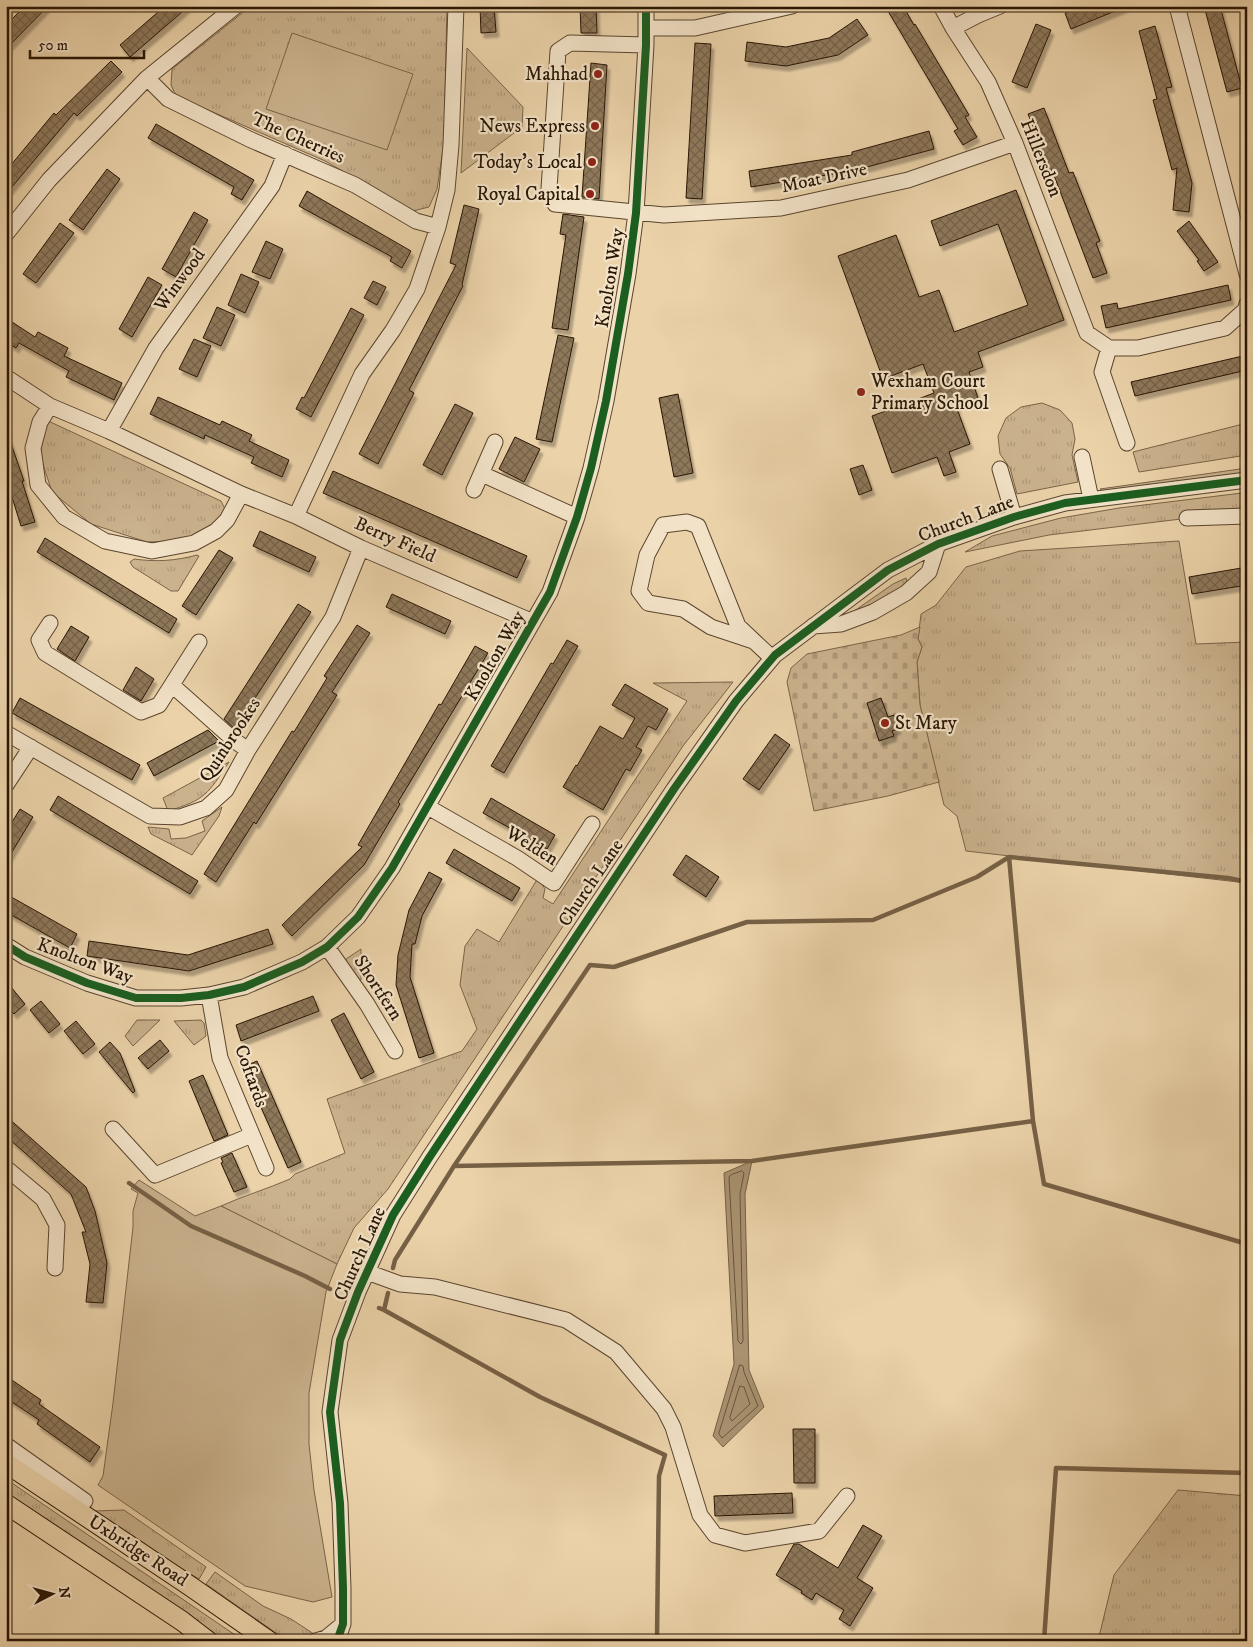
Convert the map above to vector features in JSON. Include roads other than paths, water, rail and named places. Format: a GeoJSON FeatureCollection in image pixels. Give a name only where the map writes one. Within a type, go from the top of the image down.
{"type":"FeatureCollection","features":[{"type":"Feature","properties":{"kind":"main road","name":"Uxbridge Road"},"geometry":{"type":"LineString","coordinates":[[6,1463],[270,1640]]}},
{"type":"Feature","properties":{"kind":"main road","name":"Uxbridge Road"},"geometry":{"type":"LineString","coordinates":[[6,1504],[182,1621],[208,1641]]}},
{"type":"Feature","properties":{"kind":"street"},"geometry":{"type":"LineString","coordinates":[[6,234],[49,180],[147,78],[236,6]]}},
{"type":"Feature","properties":{"kind":"street"},"geometry":{"type":"LineString","coordinates":[[296,516],[362,374],[393,330],[417,289],[438,227],[447,190],[451,145],[456,6]]}},
{"type":"Feature","properties":{"kind":"street","name":"Knolton Way"},"geometry":{"type":"LineString","coordinates":[[6,945],[25,957],[87,983],[136,998],[181,998],[209,995],[244,987],[302,962],[327,947],[358,917],[392,868],[550,592],[577,517],[591,468],[606,401],[628,274],[636,213],[646,45],[646,6]]}},
{"type":"Feature","properties":{"kind":"street"},"geometry":{"type":"LineString","coordinates":[[646,28],[695,28],[792,6]]}},
{"type":"Feature","properties":{"kind":"street","name":"Hillersdon"},"geometry":{"type":"LineString","coordinates":[[940,6],[952,28],[988,82],[1015,144],[1087,333],[1109,348]]}},
{"type":"Feature","properties":{"kind":"street"},"geometry":{"type":"LineString","coordinates":[[952,28],[1000,6]]}},
{"type":"Feature","properties":{"kind":"street"},"geometry":{"type":"LineString","coordinates":[[1177,6],[1247,274]]}},
{"type":"Feature","properties":{"kind":"street","name":"Moat Drive"},"geometry":{"type":"LineString","coordinates":[[646,45],[570,43],[558,51],[548,190],[555,204],[664,215],[781,208],[908,180],[1015,144]]}},
{"type":"Feature","properties":{"kind":"street","name":"The Cherries"},"geometry":{"type":"LineString","coordinates":[[147,78],[168,99],[249,139],[354,186],[416,221],[438,227]]}},
{"type":"Feature","properties":{"kind":"street","name":"Winwood"},"geometry":{"type":"LineString","coordinates":[[109,432],[156,348],[272,186],[285,154]]}},
{"type":"Feature","properties":{"kind":"street"},"geometry":{"type":"LineString","coordinates":[[1126,443],[1102,372],[1109,348],[1138,348],[1225,328],[1245,310],[1247,304]]}},
{"type":"Feature","properties":{"kind":"street","name":"Berry Field"},"geometry":{"type":"LineString","coordinates":[[6,378],[50,406],[241,494],[296,516],[361,548],[533,622]]}},
{"type":"Feature","properties":{"kind":"street"},"geometry":{"type":"LineString","coordinates":[[50,406],[40,422],[32,448],[38,484],[64,517],[105,541],[152,551],[194,543],[216,531],[226,520],[241,494]]}},
{"type":"Feature","properties":{"kind":"street"},"geometry":{"type":"LineString","coordinates":[[474,490],[495,442]]}},
{"type":"Feature","properties":{"kind":"street"},"geometry":{"type":"LineString","coordinates":[[1082,457],[1091,499]]}},
{"type":"Feature","properties":{"kind":"street"},"geometry":{"type":"LineString","coordinates":[[1000,470],[1014,517]]}},
{"type":"Feature","properties":{"kind":"street"},"geometry":{"type":"LineString","coordinates":[[482,474],[577,517]]}},
{"type":"Feature","properties":{"kind":"street","name":"Church Lane"},"geometry":{"type":"LineString","coordinates":[[343,1641],[340,1503],[330,1412],[340,1340],[367,1272],[394,1215],[557,964],[674,789],[736,701],[772,658],[812,626],[888,570],[938,544],[1014,517],[1065,503],[1247,480]]}},
{"type":"Feature","properties":{"kind":"street"},"geometry":{"type":"LineString","coordinates":[[1187,518],[1247,516]]}},
{"type":"Feature","properties":{"kind":"street"},"geometry":{"type":"LineString","coordinates":[[753,641],[711,627],[683,608],[648,603],[639,590],[647,555],[663,526],[686,522],[698,526],[738,626],[772,658]]}},
{"type":"Feature","properties":{"kind":"street"},"geometry":{"type":"LineString","coordinates":[[812,626],[841,624],[873,612],[906,593],[929,572],[938,544]]}},
{"type":"Feature","properties":{"kind":"street","name":"Quinbrookes"},"geometry":{"type":"LineString","coordinates":[[6,733],[150,816],[180,817],[206,808],[226,790],[248,750],[333,617],[361,548]]}},
{"type":"Feature","properties":{"kind":"street"},"geometry":{"type":"LineString","coordinates":[[50,623],[40,640],[45,653],[141,712],[159,705],[199,642]]}},
{"type":"Feature","properties":{"kind":"street"},"geometry":{"type":"LineString","coordinates":[[172,685],[235,741],[248,750]]}},
{"type":"Feature","properties":{"kind":"street"},"geometry":{"type":"LineString","coordinates":[[6,785],[31,747]]}},
{"type":"Feature","properties":{"kind":"street","name":"Welden"},"geometry":{"type":"LineString","coordinates":[[428,807],[517,858],[554,883],[592,824]]}},
{"type":"Feature","properties":{"kind":"street","name":"Shortfern"},"geometry":{"type":"LineString","coordinates":[[327,947],[367,1004],[395,1051]]}},
{"type":"Feature","properties":{"kind":"street","name":"Coftards"},"geometry":{"type":"LineString","coordinates":[[209,995],[220,1058],[266,1168]]}},
{"type":"Feature","properties":{"kind":"street"},"geometry":{"type":"LineString","coordinates":[[114,1130],[155,1175],[252,1135]]}},
{"type":"Feature","properties":{"kind":"street"},"geometry":{"type":"LineString","coordinates":[[6,1168],[43,1199],[57,1225],[55,1268]]}},
{"type":"Feature","properties":{"kind":"street"},"geometry":{"type":"LineString","coordinates":[[367,1272],[400,1284],[435,1287],[566,1320],[616,1352],[664,1409],[673,1428],[700,1515],[715,1535],[745,1542],[820,1531],[847,1496]]}},
{"type":"Feature","properties":{"kind":"street"},"geometry":{"type":"LineString","coordinates":[[6,1445],[85,1501]]}},
{"type":"Feature","properties":{"kind":"street"},"geometry":{"type":"LineString","coordinates":[[316,1641],[326,1638],[343,1624]]}},
{"type":"Feature","properties":{"kind":"street","name":"Church Lane"},"geometry":{"type":"LineString","coordinates":[[337,1641],[343,1624]]}},
{"type":"Feature","properties":{"kind":"water"},"geometry":{"type":"Polygon","coordinates":[[[752,1161],[745,1194],[749,1370],[764,1407],[723,1447],[713,1436],[734,1364],[724,1173],[752,1161]]]}},
{"type":"Feature","properties":{"kind":"waterway"},"geometry":{"type":"LineString","coordinates":[[1009,857],[1033,1121]]}},
{"type":"Feature","properties":{"kind":"waterway"},"geometry":{"type":"LineString","coordinates":[[1009,857],[1228,878],[1247,882]]}},
{"type":"Feature","properties":{"kind":"waterway"},"geometry":{"type":"LineString","coordinates":[[393,1268],[395,1260],[454,1166],[590,965],[614,967],[747,922],[873,920],[977,877],[1009,857]]}},
{"type":"Feature","properties":{"kind":"waterway"},"geometry":{"type":"LineString","coordinates":[[454,1166],[752,1161],[1033,1121],[1044,1184],[1247,1244]]}},
{"type":"Feature","properties":{"kind":"waterway"},"geometry":{"type":"LineString","coordinates":[[129,1183],[191,1226],[305,1276],[330,1289]]}},
{"type":"Feature","properties":{"kind":"waterway"},"geometry":{"type":"LineString","coordinates":[[379,1308],[384,1310],[388,1293]]}},
{"type":"Feature","properties":{"kind":"waterway"},"geometry":{"type":"LineString","coordinates":[[384,1310],[540,1397],[665,1455],[659,1476],[657,1639],[661,1641]]}},
{"type":"Feature","properties":{"kind":"waterway"},"geometry":{"type":"LineString","coordinates":[[1044,1641],[1056,1468],[1247,1473]]}},
{"type":"Feature","properties":{"kind":"place","name":"Mahhad"},"geometry":{"type":"Point","coordinates":[598,74]}},
{"type":"Feature","properties":{"kind":"place","name":"News Express"},"geometry":{"type":"Point","coordinates":[595,126]}},
{"type":"Feature","properties":{"kind":"place","name":"Today's Local"},"geometry":{"type":"Point","coordinates":[592,162]}},
{"type":"Feature","properties":{"kind":"place","name":"Royal Capital"},"geometry":{"type":"Point","coordinates":[590,194]}},
{"type":"Feature","properties":{"kind":"place","name":"Wexham Court Primary School"},"geometry":{"type":"Point","coordinates":[861,392]}},
{"type":"Feature","properties":{"kind":"place","name":"St Mary"},"geometry":{"type":"Point","coordinates":[885,723]}}]}
